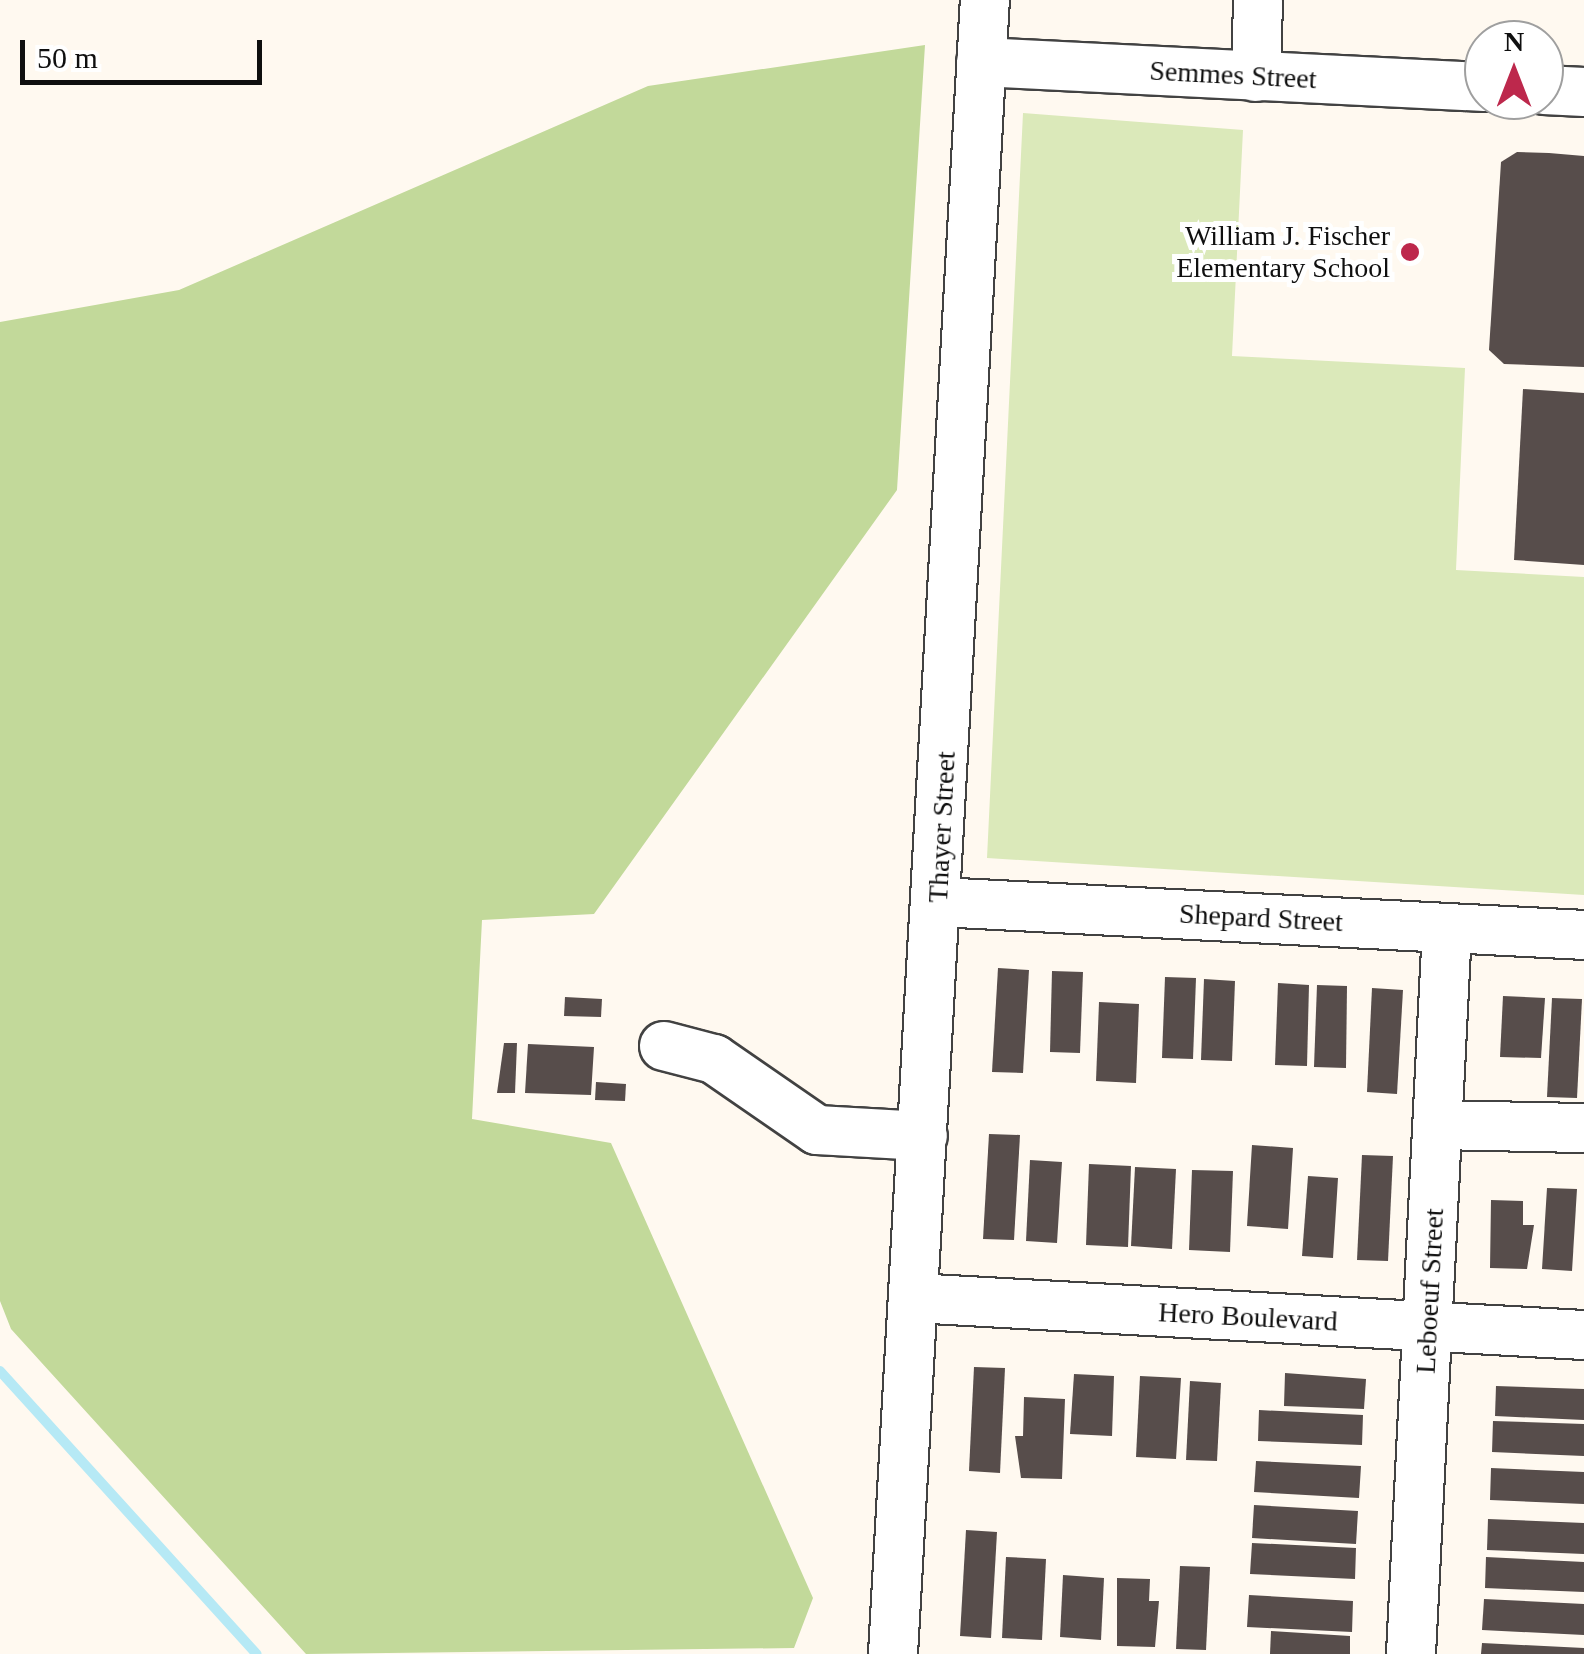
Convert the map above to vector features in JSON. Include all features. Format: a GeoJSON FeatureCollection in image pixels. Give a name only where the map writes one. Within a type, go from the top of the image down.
{"type":"FeatureCollection","features":[{"type":"Feature","properties":{"kind":"street","name":"Thayer Street"},"geometry":{"type":"LineString","coordinates":[[893,1654],[938,902],[985,0]]}},
{"type":"Feature","properties":{"kind":"street"},"geometry":{"type":"LineString","coordinates":[[1256,77],[1258,0]]}},
{"type":"Feature","properties":{"kind":"street","name":"Semmes Street"},"geometry":{"type":"LineString","coordinates":[[981,62],[1464,86]]}},
{"type":"Feature","properties":{"kind":"street","name":"Shepard Street"},"geometry":{"type":"LineString","coordinates":[[938,902],[1584,935]]}},
{"type":"Feature","properties":{"kind":"street","name":"Leboeuf Street"},"geometry":{"type":"LineString","coordinates":[[1411,1654],[1447,928]]}},
{"type":"Feature","properties":{"kind":"street"},"geometry":{"type":"LineString","coordinates":[[664,1046],[714,1059],[817,1130],[923,1136]]}},
{"type":"Feature","properties":{"kind":"street"},"geometry":{"type":"LineString","coordinates":[[1438,1124],[1584,1128]]}},
{"type":"Feature","properties":{"kind":"street","name":"Hero Boulevard"},"geometry":{"type":"LineString","coordinates":[[912,1298],[1584,1335]]}},
{"type":"Feature","properties":{"kind":"green space"},"geometry":{"type":"Polygon","coordinates":[[[925,45],[897,490],[594,914],[482,920],[472,1119],[611,1143],[813,1598],[794,1648],[306,1654],[11,1329],[0,1301],[0,322],[179,290],[648,86],[925,45]]]}},
{"type":"Feature","properties":{"kind":"green space"},"geometry":{"type":"Polygon","coordinates":[[[1023,113],[1243,130],[1232,356],[1465,368],[1456,570],[1584,577],[1584,895],[987,858],[1023,113]]]}},
{"type":"Feature","properties":{"kind":"building"},"geometry":{"type":"Polygon","coordinates":[[[1517,152],[1584,156],[1584,367],[1504,364],[1489,350],[1501,162],[1517,152]]]}},
{"type":"Feature","properties":{"kind":"building"},"geometry":{"type":"Polygon","coordinates":[[[1523,389],[1584,393],[1584,565],[1514,560],[1523,389]]]}},
{"type":"Feature","properties":{"kind":"building"},"geometry":{"type":"Polygon","coordinates":[[[998,968],[1029,970],[1023,1073],[992,1072],[998,968]]]}},
{"type":"Feature","properties":{"kind":"building"},"geometry":{"type":"Polygon","coordinates":[[[1052,971],[1083,972],[1080,1053],[1050,1052],[1052,971]]]}},
{"type":"Feature","properties":{"kind":"building"},"geometry":{"type":"Polygon","coordinates":[[[1165,977],[1196,978],[1193,1059],[1162,1058],[1165,977]]]}},
{"type":"Feature","properties":{"kind":"building"},"geometry":{"type":"Polygon","coordinates":[[[1204,979],[1235,981],[1232,1061],[1201,1060],[1204,979]]]}},
{"type":"Feature","properties":{"kind":"building"},"geometry":{"type":"Polygon","coordinates":[[[1278,983],[1309,985],[1307,1066],[1275,1065],[1278,983]]]}},
{"type":"Feature","properties":{"kind":"building"},"geometry":{"type":"Polygon","coordinates":[[[1317,985],[1347,986],[1346,1068],[1314,1067],[1317,985]]]}},
{"type":"Feature","properties":{"kind":"building"},"geometry":{"type":"Polygon","coordinates":[[[1372,988],[1403,990],[1397,1094],[1367,1092],[1372,988]]]}},
{"type":"Feature","properties":{"kind":"building"},"geometry":{"type":"Polygon","coordinates":[[[1503,996],[1545,998],[1541,1058],[1500,1057],[1503,996]]]}},
{"type":"Feature","properties":{"kind":"building"},"geometry":{"type":"Polygon","coordinates":[[[565,997],[602,999],[601,1017],[564,1016],[565,997]]]}},
{"type":"Feature","properties":{"kind":"building"},"geometry":{"type":"Polygon","coordinates":[[[1552,998],[1582,999],[1577,1098],[1547,1097],[1552,998]]]}},
{"type":"Feature","properties":{"kind":"building"},"geometry":{"type":"Polygon","coordinates":[[[1099,1002],[1139,1004],[1136,1083],[1096,1081],[1099,1002]]]}},
{"type":"Feature","properties":{"kind":"building"},"geometry":{"type":"Polygon","coordinates":[[[504,1043],[517,1043],[515,1093],[497,1093],[504,1043]]]}},
{"type":"Feature","properties":{"kind":"building"},"geometry":{"type":"Polygon","coordinates":[[[528,1044],[594,1047],[591,1095],[525,1093],[528,1044]]]}},
{"type":"Feature","properties":{"kind":"building"},"geometry":{"type":"Polygon","coordinates":[[[596,1082],[626,1084],[625,1101],[595,1100],[596,1082]]]}},
{"type":"Feature","properties":{"kind":"building"},"geometry":{"type":"Polygon","coordinates":[[[989,1134],[1020,1135],[1014,1240],[983,1239],[989,1134]]]}},
{"type":"Feature","properties":{"kind":"building"},"geometry":{"type":"Polygon","coordinates":[[[1252,1145],[1293,1148],[1288,1229],[1247,1226],[1252,1145]]]}},
{"type":"Feature","properties":{"kind":"building"},"geometry":{"type":"Polygon","coordinates":[[[1362,1155],[1393,1156],[1388,1261],[1357,1260],[1362,1155]]]}},
{"type":"Feature","properties":{"kind":"building"},"geometry":{"type":"Polygon","coordinates":[[[1030,1160],[1062,1162],[1057,1243],[1026,1241],[1030,1160]]]}},
{"type":"Feature","properties":{"kind":"building"},"geometry":{"type":"Polygon","coordinates":[[[1089,1164],[1131,1166],[1128,1247],[1086,1245],[1089,1164]]]}},
{"type":"Feature","properties":{"kind":"building"},"geometry":{"type":"Polygon","coordinates":[[[1135,1167],[1176,1169],[1172,1249],[1131,1246],[1135,1167]]]}},
{"type":"Feature","properties":{"kind":"building"},"geometry":{"type":"Polygon","coordinates":[[[1192,1170],[1233,1171],[1230,1252],[1189,1250],[1192,1170]]]}},
{"type":"Feature","properties":{"kind":"building"},"geometry":{"type":"Polygon","coordinates":[[[1308,1176],[1338,1178],[1333,1258],[1302,1256],[1308,1176]]]}},
{"type":"Feature","properties":{"kind":"building"},"geometry":{"type":"Polygon","coordinates":[[[1547,1188],[1577,1189],[1572,1271],[1542,1269],[1547,1188]]]}},
{"type":"Feature","properties":{"kind":"building"},"geometry":{"type":"Polygon","coordinates":[[[1491,1200],[1523,1201],[1523,1225],[1534,1225],[1527,1269],[1490,1268],[1491,1200]]]}},
{"type":"Feature","properties":{"kind":"building"},"geometry":{"type":"Polygon","coordinates":[[[974,1367],[1005,1368],[1000,1473],[969,1471],[974,1367]]]}},
{"type":"Feature","properties":{"kind":"building"},"geometry":{"type":"Polygon","coordinates":[[[1285,1373],[1366,1379],[1364,1409],[1284,1406],[1285,1373]]]}},
{"type":"Feature","properties":{"kind":"building"},"geometry":{"type":"Polygon","coordinates":[[[1074,1374],[1114,1376],[1112,1436],[1070,1434],[1074,1374]]]}},
{"type":"Feature","properties":{"kind":"building"},"geometry":{"type":"Polygon","coordinates":[[[1140,1376],[1181,1378],[1176,1459],[1136,1457],[1140,1376]]]}},
{"type":"Feature","properties":{"kind":"building"},"geometry":{"type":"Polygon","coordinates":[[[1190,1381],[1221,1383],[1217,1461],[1186,1460],[1190,1381]]]}},
{"type":"Feature","properties":{"kind":"building"},"geometry":{"type":"Polygon","coordinates":[[[1496,1386],[1584,1389],[1584,1420],[1495,1416],[1496,1386]]]}},
{"type":"Feature","properties":{"kind":"building"},"geometry":{"type":"Polygon","coordinates":[[[1024,1397],[1065,1399],[1062,1479],[1021,1478],[1015,1436],[1023,1436],[1024,1397]]]}},
{"type":"Feature","properties":{"kind":"building"},"geometry":{"type":"Polygon","coordinates":[[[1259,1410],[1363,1415],[1362,1445],[1258,1441],[1259,1410]]]}},
{"type":"Feature","properties":{"kind":"building"},"geometry":{"type":"Polygon","coordinates":[[[1493,1421],[1584,1424],[1584,1456],[1492,1452],[1493,1421]]]}},
{"type":"Feature","properties":{"kind":"building"},"geometry":{"type":"Polygon","coordinates":[[[1256,1461],[1361,1466],[1359,1498],[1254,1492],[1256,1461]]]}},
{"type":"Feature","properties":{"kind":"building"},"geometry":{"type":"Polygon","coordinates":[[[1491,1468],[1584,1472],[1584,1504],[1490,1500],[1491,1468]]]}},
{"type":"Feature","properties":{"kind":"building"},"geometry":{"type":"Polygon","coordinates":[[[1254,1505],[1358,1511],[1356,1544],[1252,1538],[1254,1505]]]}},
{"type":"Feature","properties":{"kind":"building"},"geometry":{"type":"Polygon","coordinates":[[[1488,1519],[1584,1523],[1584,1554],[1487,1550],[1488,1519]]]}},
{"type":"Feature","properties":{"kind":"building"},"geometry":{"type":"Polygon","coordinates":[[[966,1530],[997,1532],[991,1638],[960,1636],[966,1530]]]}},
{"type":"Feature","properties":{"kind":"building"},"geometry":{"type":"Polygon","coordinates":[[[1252,1543],[1356,1548],[1355,1579],[1250,1574],[1252,1543]]]}},
{"type":"Feature","properties":{"kind":"building"},"geometry":{"type":"Polygon","coordinates":[[[1006,1557],[1046,1559],[1042,1640],[1002,1638],[1006,1557]]]}},
{"type":"Feature","properties":{"kind":"building"},"geometry":{"type":"Polygon","coordinates":[[[1486,1557],[1584,1562],[1584,1592],[1485,1588],[1486,1557]]]}},
{"type":"Feature","properties":{"kind":"building"},"geometry":{"type":"Polygon","coordinates":[[[1180,1566],[1210,1567],[1206,1650],[1176,1649],[1180,1566]]]}},
{"type":"Feature","properties":{"kind":"building"},"geometry":{"type":"Polygon","coordinates":[[[1063,1575],[1104,1578],[1101,1640],[1060,1637],[1063,1575]]]}},
{"type":"Feature","properties":{"kind":"building"},"geometry":{"type":"Polygon","coordinates":[[[1117,1578],[1150,1579],[1149,1601],[1159,1601],[1155,1647],[1117,1646],[1117,1578]]]}},
{"type":"Feature","properties":{"kind":"building"},"geometry":{"type":"Polygon","coordinates":[[[1249,1595],[1353,1601],[1352,1632],[1247,1627],[1249,1595]]]}},
{"type":"Feature","properties":{"kind":"building"},"geometry":{"type":"Polygon","coordinates":[[[1484,1599],[1584,1604],[1584,1635],[1482,1630],[1484,1599]]]}},
{"type":"Feature","properties":{"kind":"building"},"geometry":{"type":"Polygon","coordinates":[[[1271,1631],[1350,1636],[1350,1654],[1270,1654],[1271,1631]]]}},
{"type":"Feature","properties":{"kind":"building"},"geometry":{"type":"Polygon","coordinates":[[[1482,1643],[1584,1648],[1584,1654],[1481,1654],[1482,1643]]]}},
{"type":"Feature","properties":{"kind":"waterway"},"geometry":{"type":"LineString","coordinates":[[0,1371],[257,1654]]}},
{"type":"Feature","properties":{"kind":"place","name":"William J. Fischer Elementary School"},"geometry":{"type":"Point","coordinates":[1410,252]}}]}
